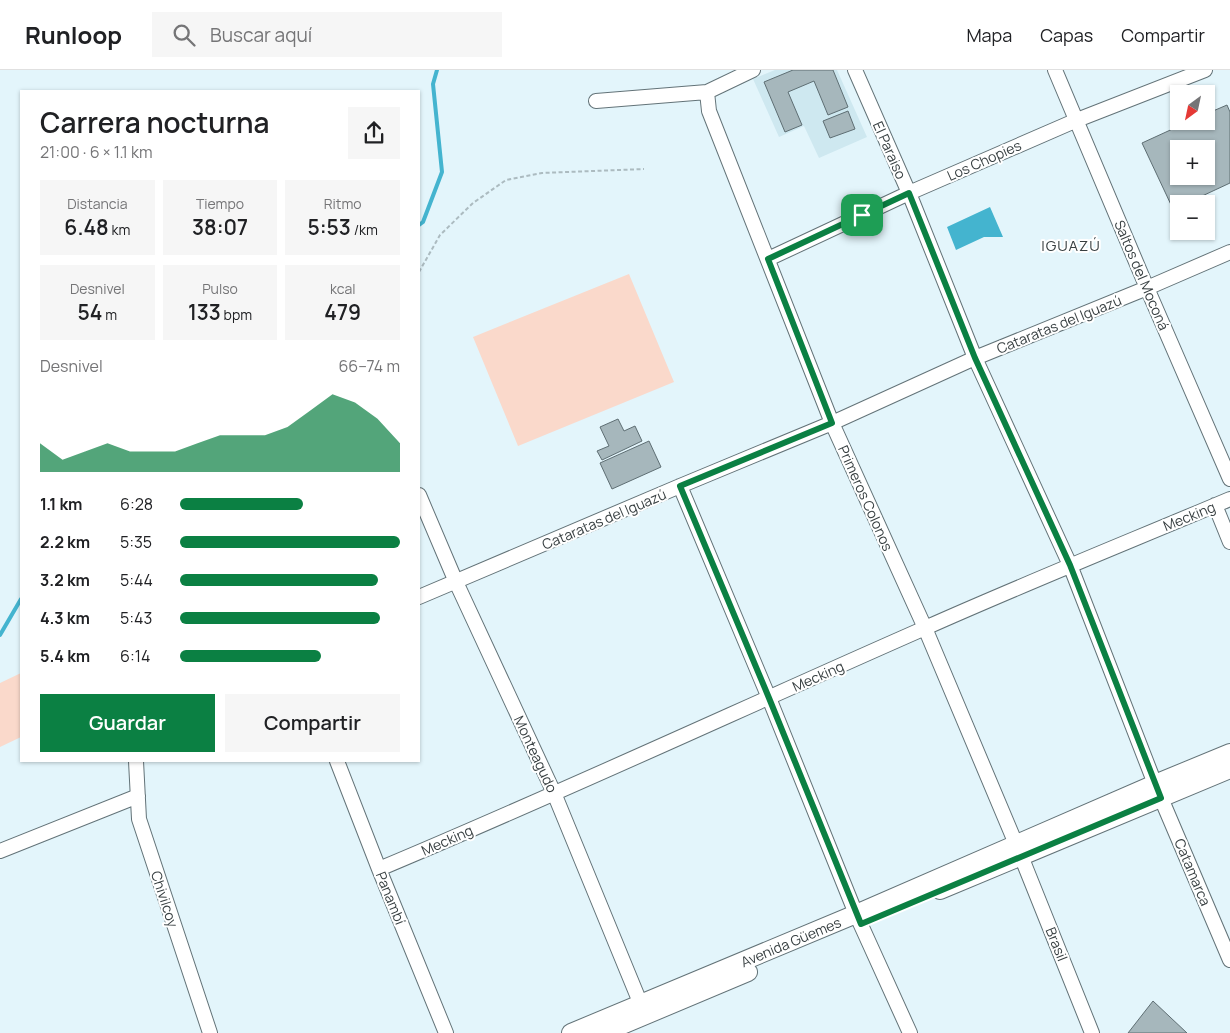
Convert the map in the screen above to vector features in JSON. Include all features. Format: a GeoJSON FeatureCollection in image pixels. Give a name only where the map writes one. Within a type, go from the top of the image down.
{"type":"FeatureCollection","features":[{"type":"Feature","properties":{"kind":"main road","name":"Avenida Güemes"},"geometry":{"type":"LineString","coordinates":[[571,1033],[643,1010],[858,919],[1158,791],[1230,753]]}},
{"type":"Feature","properties":{"kind":"main road","name":"Avenida Güemes"},"geometry":{"type":"LineString","coordinates":[[1158,791],[1230,769]]}},
{"type":"Feature","properties":{"kind":"main road","name":"Avenida Güemes"},"geometry":{"type":"LineString","coordinates":[[603,1033],[643,1010]]}},
{"type":"Feature","properties":{"kind":"street"},"geometry":{"type":"LineString","coordinates":[[596,101],[707,92],[753,70]]}},
{"type":"Feature","properties":{"kind":"street","name":"El Paraiso"},"geometry":{"type":"LineString","coordinates":[[855,70],[909,193],[975,358],[1070,565],[1158,791]]}},
{"type":"Feature","properties":{"kind":"street","name":"Saltos del Moconá"},"geometry":{"type":"LineString","coordinates":[[1055,70],[1230,479]]}},
{"type":"Feature","properties":{"kind":"street","name":"Los Chopies"},"geometry":{"type":"LineString","coordinates":[[768,259],[909,193],[1077,120],[1205,70]]}},
{"type":"Feature","properties":{"kind":"street","name":"Primeros Colonos"},"geometry":{"type":"LineString","coordinates":[[707,92],[709,111],[832,423],[925,628],[1019,850]]}},
{"type":"Feature","properties":{"kind":"street","name":"Cataratas del Iguazú"},"geometry":{"type":"LineString","coordinates":[[420,597],[832,423],[975,358],[1230,252]]}},
{"type":"Feature","properties":{"kind":"street"},"geometry":{"type":"LineString","coordinates":[[680,486],[769,698],[858,919],[910,1033]]}},
{"type":"Feature","properties":{"kind":"street","name":"Monteagudo"},"geometry":{"type":"LineString","coordinates":[[420,497],[456,582],[554,794],[643,1010]]}},
{"type":"Feature","properties":{"kind":"street","name":"Mecking"},"geometry":{"type":"LineString","coordinates":[[379,869],[554,794],[925,628],[1070,565],[1230,499]]}},
{"type":"Feature","properties":{"kind":"street"},"geometry":{"type":"LineString","coordinates":[[1215,505],[1230,542]]}},
{"type":"Feature","properties":{"kind":"street","name":"Chivilcoy"},"geometry":{"type":"LineString","coordinates":[[136,762],[139,819],[210,1033]]}},
{"type":"Feature","properties":{"kind":"street","name":"Panambí"},"geometry":{"type":"LineString","coordinates":[[337,762],[446,1033]]}},
{"type":"Feature","properties":{"kind":"street","name":"Catamarca"},"geometry":{"type":"LineString","coordinates":[[1158,791],[1230,960]]}},
{"type":"Feature","properties":{"kind":"street"},"geometry":{"type":"LineString","coordinates":[[0,851],[138,796]]}},
{"type":"Feature","properties":{"kind":"street","name":"Brasil"},"geometry":{"type":"LineString","coordinates":[[1019,850],[1092,1033]]}},
{"type":"Feature","properties":{"kind":"path"},"geometry":{"type":"LineString","coordinates":[[420,270],[440,235],[473,203],[506,180],[542,173],[644,169]]}},
{"type":"Feature","properties":{"kind":"shaded area"},"geometry":{"type":"Polygon","coordinates":[[[775,70],[837,70],[867,137],[819,158],[804,126],[779,137],[753,79],[775,70]]]}},
{"type":"Feature","properties":{"kind":"shaded area"},"geometry":{"type":"Polygon","coordinates":[[[629,274],[674,382],[518,446],[473,337],[629,274]]]}},
{"type":"Feature","properties":{"kind":"shaded area"},"geometry":{"type":"Polygon","coordinates":[[[20,673],[20,737],[0,747],[0,683],[20,673]]]}},
{"type":"Feature","properties":{"kind":"water"},"geometry":{"type":"Polygon","coordinates":[[[990,207],[1003,237],[984,237],[956,250],[947,227],[990,207]]]}},
{"type":"Feature","properties":{"kind":"building"},"geometry":{"type":"Polygon","coordinates":[[[793,70],[833,70],[848,107],[828,115],[814,81],[788,92],[802,125],[785,132],[764,82],[793,70]]]}},
{"type":"Feature","properties":{"kind":"building"},"geometry":{"type":"Polygon","coordinates":[[[1227,105],[1230,112],[1230,183],[1204,195],[1170,195],[1170,203],[1142,143],[1170,130],[1215,130],[1215,110],[1227,105]]]}},
{"type":"Feature","properties":{"kind":"building"},"geometry":{"type":"Polygon","coordinates":[[[848,111],[855,129],[830,138],[823,121],[848,111]]]}},
{"type":"Feature","properties":{"kind":"building"},"geometry":{"type":"Polygon","coordinates":[[[618,419],[624,431],[635,426],[642,441],[602,460],[597,451],[609,446],[600,427],[618,419]]]}},
{"type":"Feature","properties":{"kind":"building"},"geometry":{"type":"Polygon","coordinates":[[[649,441],[661,467],[612,489],[600,463],[649,441]]]}},
{"type":"Feature","properties":{"kind":"building"},"geometry":{"type":"Polygon","coordinates":[[[1153,1001],[1187,1033],[1128,1033],[1153,1001]]]}},
{"type":"Feature","properties":{"kind":"waterway"},"geometry":{"type":"LineString","coordinates":[[420,224],[423,222],[442,172],[433,84],[437,70]]}},
{"type":"Feature","properties":{"kind":"waterway"},"geometry":{"type":"LineString","coordinates":[[0,635],[20,601]]}},
{"type":"Feature","properties":{"kind":"district","name":"IGUAZÚ"},"geometry":{"type":"Point","coordinates":[1071,245]}},
{"type":"Feature","properties":{"kind":"route"},"geometry":{"type":"LineString","coordinates":[[909,193],[975,358],[1070,565],[1161,798],[861,924],[680,486],[832,423],[768,259],[862,215],[909,193]]}}]}
